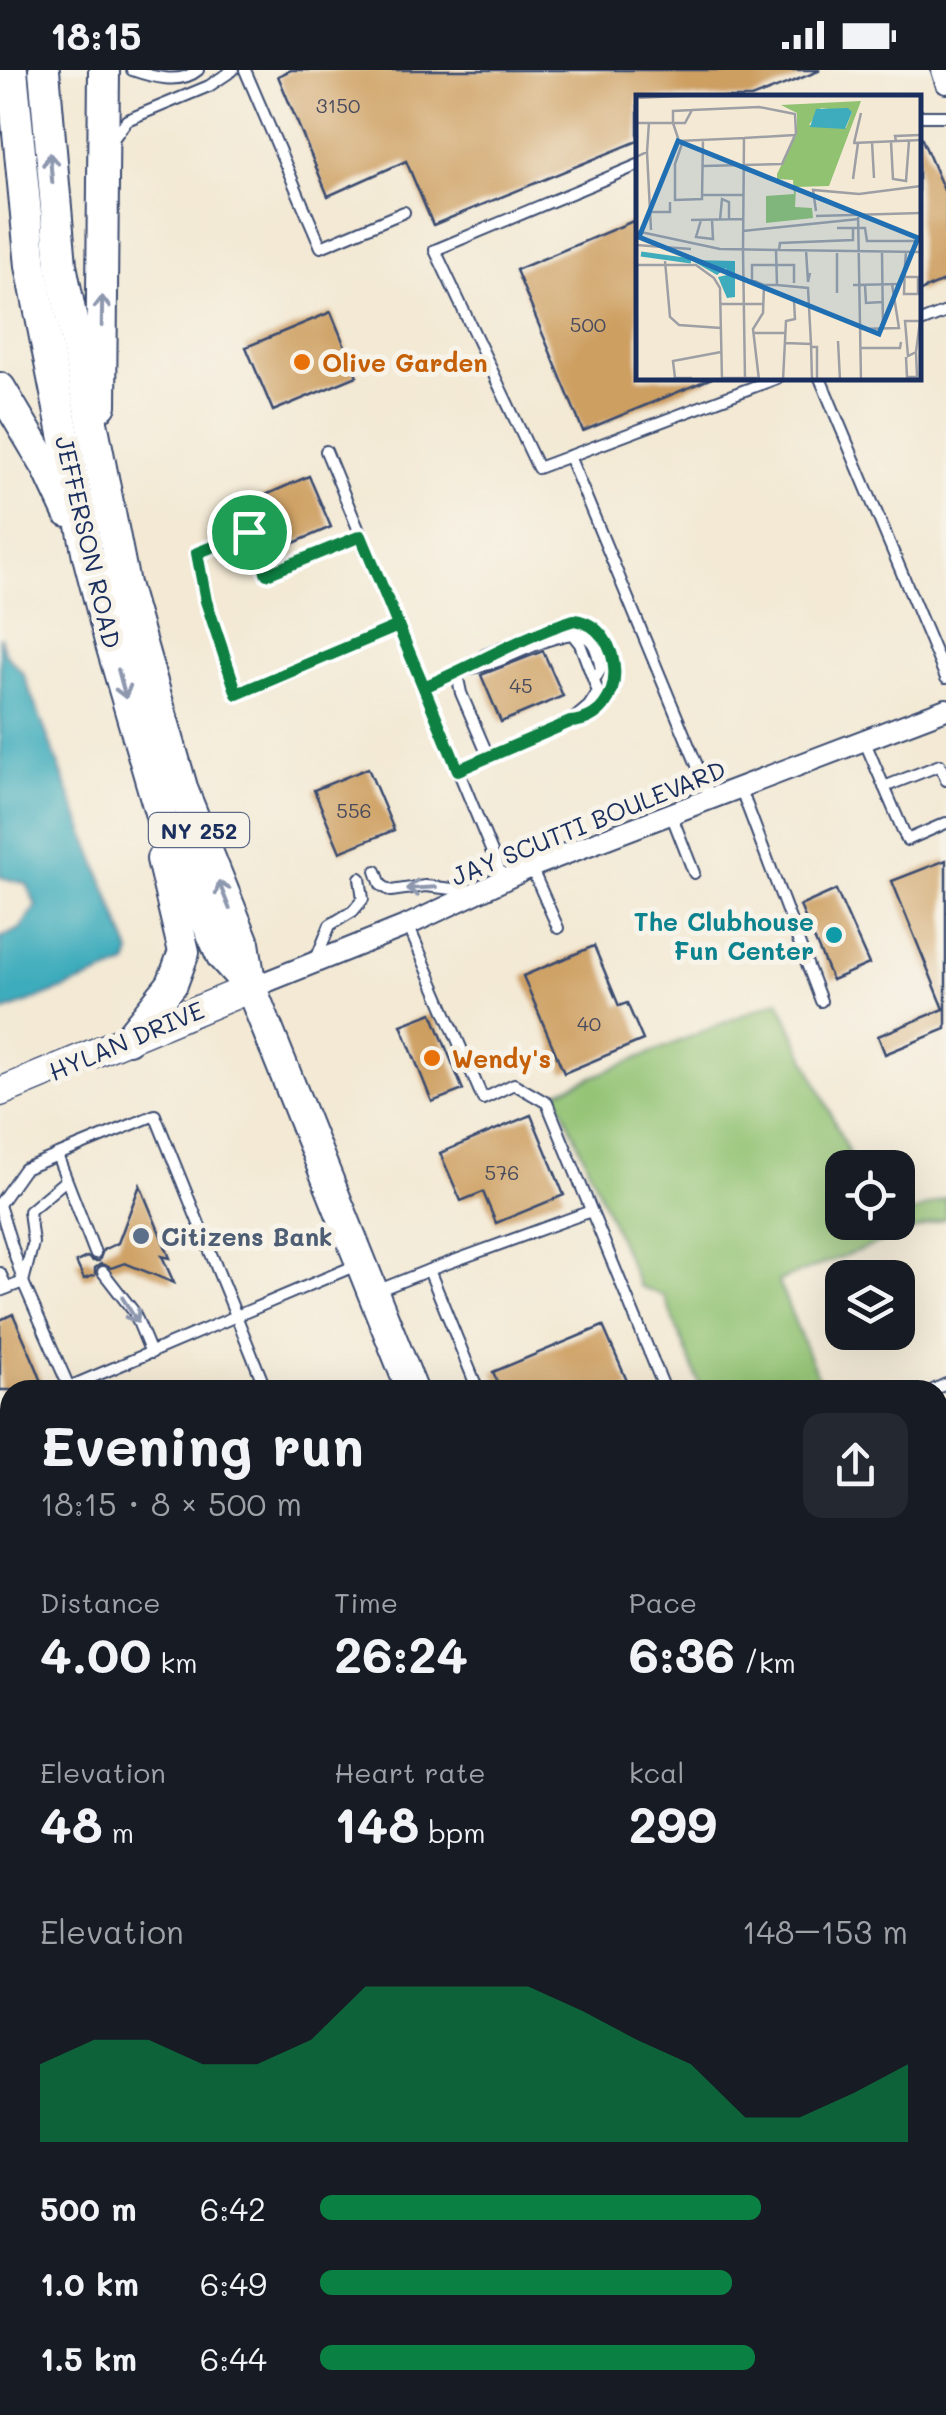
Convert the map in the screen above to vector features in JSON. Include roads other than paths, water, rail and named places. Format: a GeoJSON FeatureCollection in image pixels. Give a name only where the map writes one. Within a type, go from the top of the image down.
{"type":"FeatureCollection","features":[{"type":"Feature","properties":{"kind":"main road","name":"JEFFERSON ROAD"},"geometry":{"type":"LineString","coordinates":[[12,70],[31,266],[88,556],[164,826],[222,956],[251,988]]}},
{"type":"Feature","properties":{"kind":"main road","name":"JEFFERSON ROAD"},"geometry":{"type":"LineString","coordinates":[[44,70],[61,265],[100,478],[146,671],[183,790],[244,944],[251,988],[408,1380]]}},
{"type":"Feature","properties":{"kind":"main road"},"geometry":{"type":"LineString","coordinates":[[100,478],[104,70]]}},
{"type":"Feature","properties":{"kind":"main road"},"geometry":{"type":"LineString","coordinates":[[0,388],[47,467],[88,556]]}},
{"type":"Feature","properties":{"kind":"main road"},"geometry":{"type":"LineString","coordinates":[[128,1039],[172,984],[184,952],[159,849],[153,791]]}},
{"type":"Feature","properties":{"kind":"main road","name":"HYLAN DRIVE"},"geometry":{"type":"LineString","coordinates":[[0,1092],[251,988]]}},
{"type":"Feature","properties":{"kind":"street"},"geometry":{"type":"LineString","coordinates":[[942,70],[946,84]]}},
{"type":"Feature","properties":{"kind":"street","name":"JAY SCUTTI BOULEVARD"},"geometry":{"type":"LineString","coordinates":[[251,988],[408,926],[532,867],[946,709]]}},
{"type":"Feature","properties":{"kind":"lane"},"geometry":{"type":"LineString","coordinates":[[132,70],[158,78],[192,75],[198,70]]}},
{"type":"Feature","properties":{"kind":"lane"},"geometry":{"type":"LineString","coordinates":[[104,152],[127,120],[209,86],[234,70]]}},
{"type":"Feature","properties":{"kind":"lane"},"geometry":{"type":"LineString","coordinates":[[245,70],[322,247],[404,212]]}},
{"type":"Feature","properties":{"kind":"lane"},"geometry":{"type":"LineString","coordinates":[[636,166],[436,250],[538,468],[772,380]]}},
{"type":"Feature","properties":{"kind":"lane"},"geometry":{"type":"LineString","coordinates":[[921,322],[946,312]]}},
{"type":"Feature","properties":{"kind":"lane"},"geometry":{"type":"LineString","coordinates":[[821,380],[946,678]]}},
{"type":"Feature","properties":{"kind":"lane"},"geometry":{"type":"LineString","coordinates":[[326,451],[503,879]]}},
{"type":"Feature","properties":{"kind":"lane"},"geometry":{"type":"LineString","coordinates":[[569,456],[710,799]]}},
{"type":"Feature","properties":{"kind":"lane"},"geometry":{"type":"LineString","coordinates":[[361,536],[267,574],[249,532],[197,553],[206,601],[237,694],[398,626]]}},
{"type":"Feature","properties":{"kind":"lane"},"geometry":{"type":"LineString","coordinates":[[471,668],[485,656],[556,625],[574,620],[586,622],[604,638],[615,676],[601,712],[585,722],[570,722]]}},
{"type":"Feature","properties":{"kind":"lane"},"geometry":{"type":"LineString","coordinates":[[424,687],[572,634],[595,680],[596,699],[570,722],[458,770]]}},
{"type":"Feature","properties":{"kind":"lane"},"geometry":{"type":"LineString","coordinates":[[457,674],[461,693],[489,758]]}},
{"type":"Feature","properties":{"kind":"lane"},"geometry":{"type":"LineString","coordinates":[[864,740],[906,840],[946,823]]}},
{"type":"Feature","properties":{"kind":"lane"},"geometry":{"type":"LineString","coordinates":[[884,787],[940,765],[946,780]]}},
{"type":"Feature","properties":{"kind":"lane"},"geometry":{"type":"LineString","coordinates":[[740,788],[821,1001]]}},
{"type":"Feature","properties":{"kind":"lane"},"geometry":{"type":"LineString","coordinates":[[672,814],[694,873]]}},
{"type":"Feature","properties":{"kind":"lane"},"geometry":{"type":"LineString","coordinates":[[532,867],[558,928]]}},
{"type":"Feature","properties":{"kind":"lane"},"geometry":{"type":"LineString","coordinates":[[376,870],[381,885],[391,891],[425,886],[478,891]]}},
{"type":"Feature","properties":{"kind":"lane"},"geometry":{"type":"LineString","coordinates":[[314,963],[330,925],[363,899],[360,878]]}},
{"type":"Feature","properties":{"kind":"lane"},"geometry":{"type":"LineString","coordinates":[[408,926],[483,1099],[514,1084],[547,1103],[660,1380]]}},
{"type":"Feature","properties":{"kind":"lane"},"geometry":{"type":"LineString","coordinates":[[66,1380],[23,1282],[0,1206],[24,1169],[154,1115],[262,1380]]}},
{"type":"Feature","properties":{"kind":"lane"},"geometry":{"type":"LineString","coordinates":[[56,1155],[95,1253]]}},
{"type":"Feature","properties":{"kind":"lane"},"geometry":{"type":"LineString","coordinates":[[23,1282],[32,1243],[29,1211],[66,1180]]}},
{"type":"Feature","properties":{"kind":"lane"},"geometry":{"type":"LineString","coordinates":[[372,1292],[592,1211]]}},
{"type":"Feature","properties":{"kind":"lane"},"geometry":{"type":"LineString","coordinates":[[88,1380],[361,1263]]}},
{"type":"Feature","properties":{"kind":"lane"},"geometry":{"type":"LineString","coordinates":[[430,1270],[474,1380]]}},
{"type":"Feature","properties":{"kind":"lane"},"geometry":{"type":"LineString","coordinates":[[0,1272],[3,1290],[23,1282]]}},
{"type":"Feature","properties":{"kind":"lane"},"geometry":{"type":"LineString","coordinates":[[103,1272],[134,1312],[151,1353]]}},
{"type":"Feature","properties":{"kind":"water"},"geometry":{"type":"Polygon","coordinates":[[[0,636],[5,653],[23,673],[131,953],[127,965],[0,1013],[0,938],[20,929],[36,906],[27,884],[0,877],[0,636]]]}},
{"type":"Feature","properties":{"kind":"place","name":"Olive Garden"},"geometry":{"type":"Point","coordinates":[302,362]}},
{"type":"Feature","properties":{"kind":"place","name":"The Clubhouse Fun Center"},"geometry":{"type":"Point","coordinates":[834,935]}},
{"type":"Feature","properties":{"kind":"place","name":"Wendy's"},"geometry":{"type":"Point","coordinates":[432,1058]}},
{"type":"Feature","properties":{"kind":"place","name":"Citizens Bank"},"geometry":{"type":"Point","coordinates":[141,1236]}}]}
